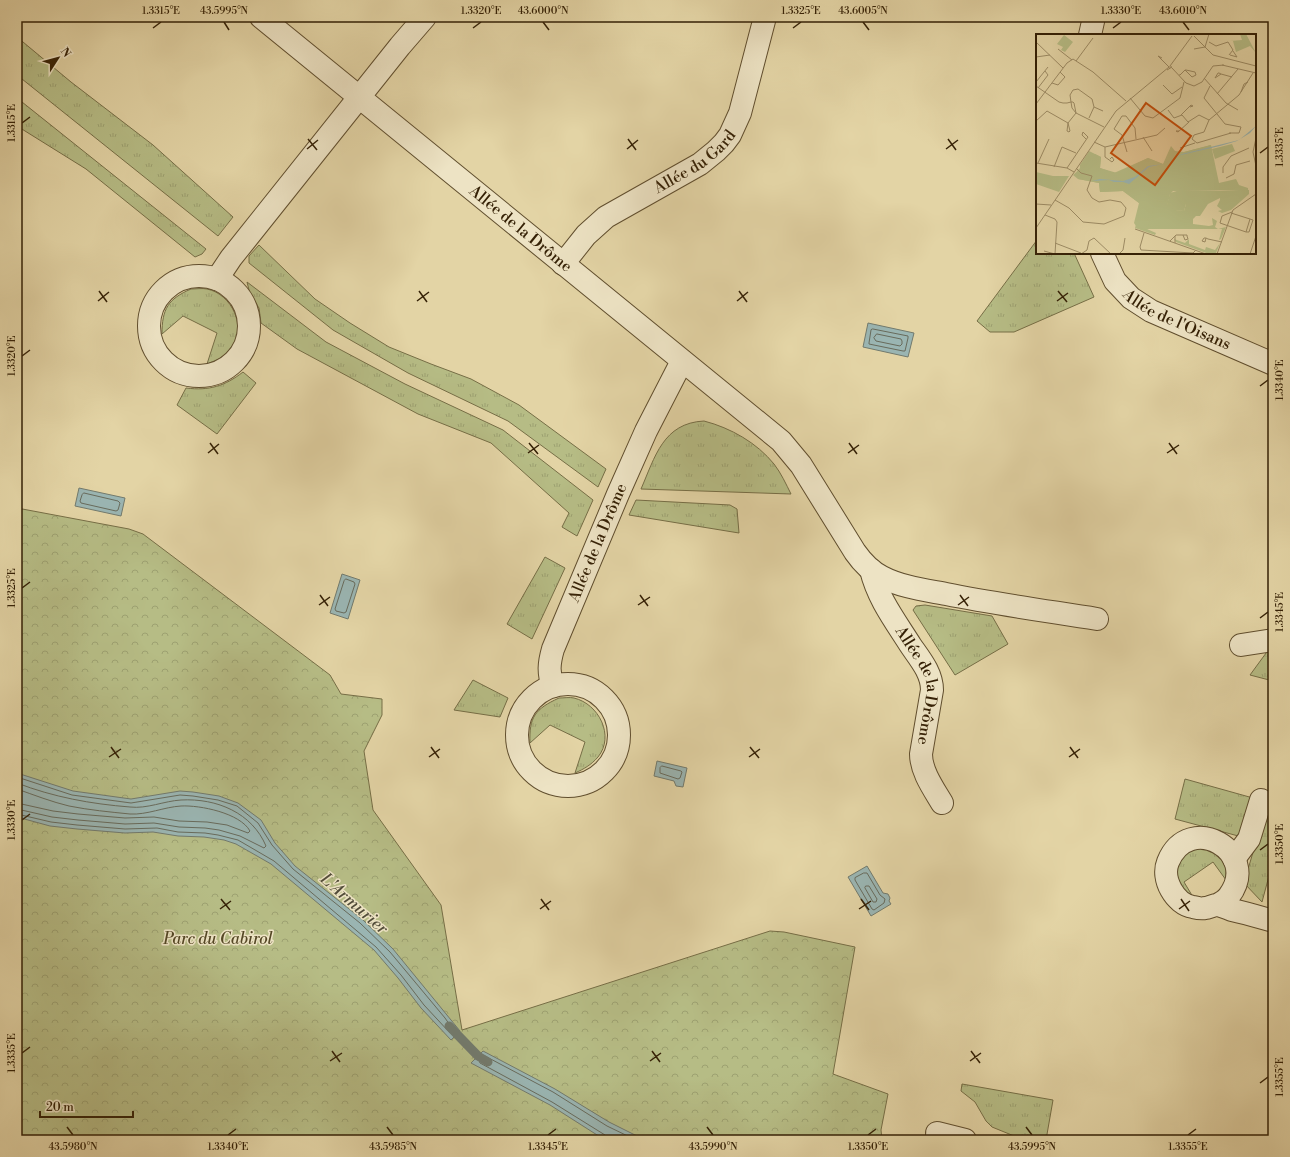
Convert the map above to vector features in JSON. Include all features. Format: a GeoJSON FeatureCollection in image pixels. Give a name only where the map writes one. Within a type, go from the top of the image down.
{"type":"FeatureCollection","features":[{"type":"Feature","properties":{"kind":"street","name":"Allée de la Drôme"},"geometry":{"type":"LineString","coordinates":[[261,17],[781,441],[801,465],[855,552],[862,562],[871,570],[892,581],[910,587],[1097,619]]}},
{"type":"Feature","properties":{"kind":"street"},"geometry":{"type":"LineString","coordinates":[[217,279],[231,258],[425,17]]}},
{"type":"Feature","properties":{"kind":"street","name":"Allée du Gard"},"geometry":{"type":"LineString","coordinates":[[563,264],[586,235],[606,217],[700,164],[716,151],[727,139],[740,113],[765,17]]}},
{"type":"Feature","properties":{"kind":"street"},"geometry":{"type":"LineString","coordinates":[[1090,34],[1094,17]]}},
{"type":"Feature","properties":{"kind":"street","name":"Allée de l'Oisans"},"geometry":{"type":"LineString","coordinates":[[1102,254],[1114,281],[1131,298],[1151,311],[1273,364]]}},
{"type":"Feature","properties":{"kind":"street"},"geometry":{"type":"LineString","coordinates":[[200,275],[217,279],[231,287],[241,299],[246,309],[248,314],[249,330],[246,345],[237,359],[225,369],[218,372],[210,375],[194,376],[179,373],[164,363],[154,349],[149,332],[149,315],[156,299],[164,290],[168,286],[183,278],[200,275]]}},
{"type":"Feature","properties":{"kind":"street","name":"Allée de la Drôme"},"geometry":{"type":"LineString","coordinates":[[553,686],[549,668],[553,649],[646,431],[682,361]]}},
{"type":"Feature","properties":{"kind":"street","name":"Allée de la Drôme"},"geometry":{"type":"LineString","coordinates":[[871,570],[878,592],[887,609],[926,668],[932,682],[921,762],[942,803]]}},
{"type":"Feature","properties":{"kind":"street"},"geometry":{"type":"LineString","coordinates":[[1241,645],[1273,640]]}},
{"type":"Feature","properties":{"kind":"street"},"geometry":{"type":"LineString","coordinates":[[570,684],[587,687],[602,696],[612,709],[619,725],[619,742],[614,759],[604,773],[589,782],[573,787],[556,785],[540,779],[527,767],[519,751],[517,734],[520,718],[527,704],[539,693],[553,686],[570,684]]}},
{"type":"Feature","properties":{"kind":"street"},"geometry":{"type":"LineString","coordinates":[[1234,859],[1249,839],[1261,800]]}},
{"type":"Feature","properties":{"kind":"street"},"geometry":{"type":"LineString","coordinates":[[1217,906],[1228,897],[1235,885],[1238,872],[1234,859],[1228,849],[1218,841],[1206,838],[1194,838],[1183,842],[1173,852],[1167,864],[1166,877],[1171,890],[1179,901],[1191,907],[1204,908],[1217,906],[1273,921]]}},
{"type":"Feature","properties":{"kind":"street"},"geometry":{"type":"LineString","coordinates":[[937,1133],[965,1140]]}},
{"type":"Feature","properties":{"kind":"green space"},"geometry":{"type":"Polygon","coordinates":[[[17,37],[71,82],[153,145],[233,217],[218,236],[17,75],[17,37]]]}},
{"type":"Feature","properties":{"kind":"green space"},"geometry":{"type":"Polygon","coordinates":[[[17,98],[206,249],[202,254],[195,257],[86,169],[17,126],[17,98]]]}},
{"type":"Feature","properties":{"kind":"green space"},"geometry":{"type":"Polygon","coordinates":[[[1036,241],[1036,254],[1074,254],[1094,297],[1014,332],[990,332],[977,321],[1036,241]]]}},
{"type":"Feature","properties":{"kind":"green space"},"geometry":{"type":"Polygon","coordinates":[[[259,245],[315,299],[389,347],[471,379],[519,405],[606,469],[598,487],[508,421],[408,373],[333,330],[249,263],[249,256],[259,245]]]}},
{"type":"Feature","properties":{"kind":"green space"},"geometry":{"type":"Polygon","coordinates":[[[247,282],[326,342],[405,384],[503,430],[593,500],[577,536],[562,527],[569,513],[491,443],[418,414],[297,349],[261,323],[259,308],[250,294],[247,282]]]}},
{"type":"Feature","properties":{"kind":"green space"},"geometry":{"type":"Polygon","coordinates":[[[191,289],[207,289],[216,292],[230,305],[235,313],[237,322],[238,331],[235,341],[230,349],[220,358],[207,364],[217,333],[183,316],[162,334],[163,318],[168,306],[177,297],[191,289]]]}},
{"type":"Feature","properties":{"kind":"green space"},"geometry":{"type":"Polygon","coordinates":[[[243,372],[256,383],[217,434],[177,405],[186,388],[209,388],[230,381],[243,372]]]}},
{"type":"Feature","properties":{"kind":"green space"},"geometry":{"type":"Polygon","coordinates":[[[704,421],[734,432],[760,449],[777,467],[791,494],[641,489],[656,454],[670,435],[679,428],[690,423],[704,421]]]}},
{"type":"Feature","properties":{"kind":"green space"},"geometry":{"type":"Polygon","coordinates":[[[636,500],[730,505],[737,509],[739,533],[629,515],[636,500]]]}},
{"type":"Feature","properties":{"kind":"green space","name":"Parc du Cabirol"},"geometry":{"type":"Polygon","coordinates":[[[17,508],[129,529],[143,534],[330,675],[341,694],[382,699],[382,715],[364,751],[373,810],[441,905],[462,1030],[770,931],[784,932],[855,947],[833,1074],[888,1094],[881,1130],[882,1140],[17,1140],[17,508]]]}},
{"type":"Feature","properties":{"kind":"green space"},"geometry":{"type":"Polygon","coordinates":[[[545,557],[565,568],[532,639],[507,624],[545,557]]]}},
{"type":"Feature","properties":{"kind":"green space"},"geometry":{"type":"Polygon","coordinates":[[[925,605],[992,616],[1008,644],[955,675],[913,610],[916,606],[925,605]]]}},
{"type":"Feature","properties":{"kind":"green space"},"geometry":{"type":"Polygon","coordinates":[[[1269,649],[1273,650],[1273,681],[1250,675],[1269,649]]]}},
{"type":"Feature","properties":{"kind":"green space"},"geometry":{"type":"Polygon","coordinates":[[[473,680],[508,698],[500,717],[454,710],[473,680]]]}},
{"type":"Feature","properties":{"kind":"green space"},"geometry":{"type":"Polygon","coordinates":[[[559,698],[574,698],[583,701],[597,714],[602,722],[604,731],[605,740],[603,749],[598,757],[593,762],[575,773],[585,742],[550,725],[530,743],[532,720],[535,715],[544,706],[559,698]]]}},
{"type":"Feature","properties":{"kind":"green space"},"geometry":{"type":"Polygon","coordinates":[[[1185,779],[1253,798],[1242,837],[1175,819],[1185,779]]]}},
{"type":"Feature","properties":{"kind":"green space"},"geometry":{"type":"Polygon","coordinates":[[[1268,801],[1273,803],[1273,861],[1262,902],[1244,883],[1268,801]]]}},
{"type":"Feature","properties":{"kind":"green space"},"geometry":{"type":"Polygon","coordinates":[[[1200,848],[1210,849],[1226,861],[1226,880],[1213,862],[1184,882],[1193,897],[1187,894],[1180,886],[1177,868],[1179,862],[1185,855],[1200,848]]]}},
{"type":"Feature","properties":{"kind":"green space"},"geometry":{"type":"Polygon","coordinates":[[[962,1084],[1053,1100],[1046,1140],[1024,1140],[992,1127],[986,1121],[975,1102],[961,1091],[962,1084]]]}},
{"type":"Feature","properties":{"kind":"water"},"geometry":{"type":"Polygon","coordinates":[[[868,323],[914,333],[908,357],[863,347],[868,323]]]}},
{"type":"Feature","properties":{"kind":"water"},"geometry":{"type":"Polygon","coordinates":[[[79,488],[125,498],[121,516],[75,506],[79,488]]]}},
{"type":"Feature","properties":{"kind":"water"},"geometry":{"type":"Polygon","coordinates":[[[342,574],[360,580],[348,619],[330,613],[342,574]]]}},
{"type":"Feature","properties":{"kind":"water"},"geometry":{"type":"Polygon","coordinates":[[[657,761],[687,768],[683,787],[676,786],[674,781],[654,776],[657,761]]]}},
{"type":"Feature","properties":{"kind":"water"},"geometry":{"type":"Polygon","coordinates":[[[17,773],[73,791],[131,799],[180,791],[219,796],[238,803],[261,820],[275,843],[295,866],[363,920],[393,949],[460,1031],[451,1040],[421,1008],[374,950],[271,864],[236,844],[224,840],[153,832],[125,833],[50,826],[17,817],[17,773]]]}},
{"type":"Feature","properties":{"kind":"water"},"geometry":{"type":"Polygon","coordinates":[[[867,866],[883,893],[888,894],[891,904],[871,916],[848,877],[867,866]]]}},
{"type":"Feature","properties":{"kind":"water"},"geometry":{"type":"Polygon","coordinates":[[[483,1051],[555,1089],[609,1122],[645,1140],[605,1140],[550,1105],[471,1063],[483,1051]]]}},
{"type":"Feature","properties":{"kind":"waterway","name":"L'Armurier"},"geometry":{"type":"LineString","coordinates":[[449,1026],[478,1056],[488,1062]]}}]}
